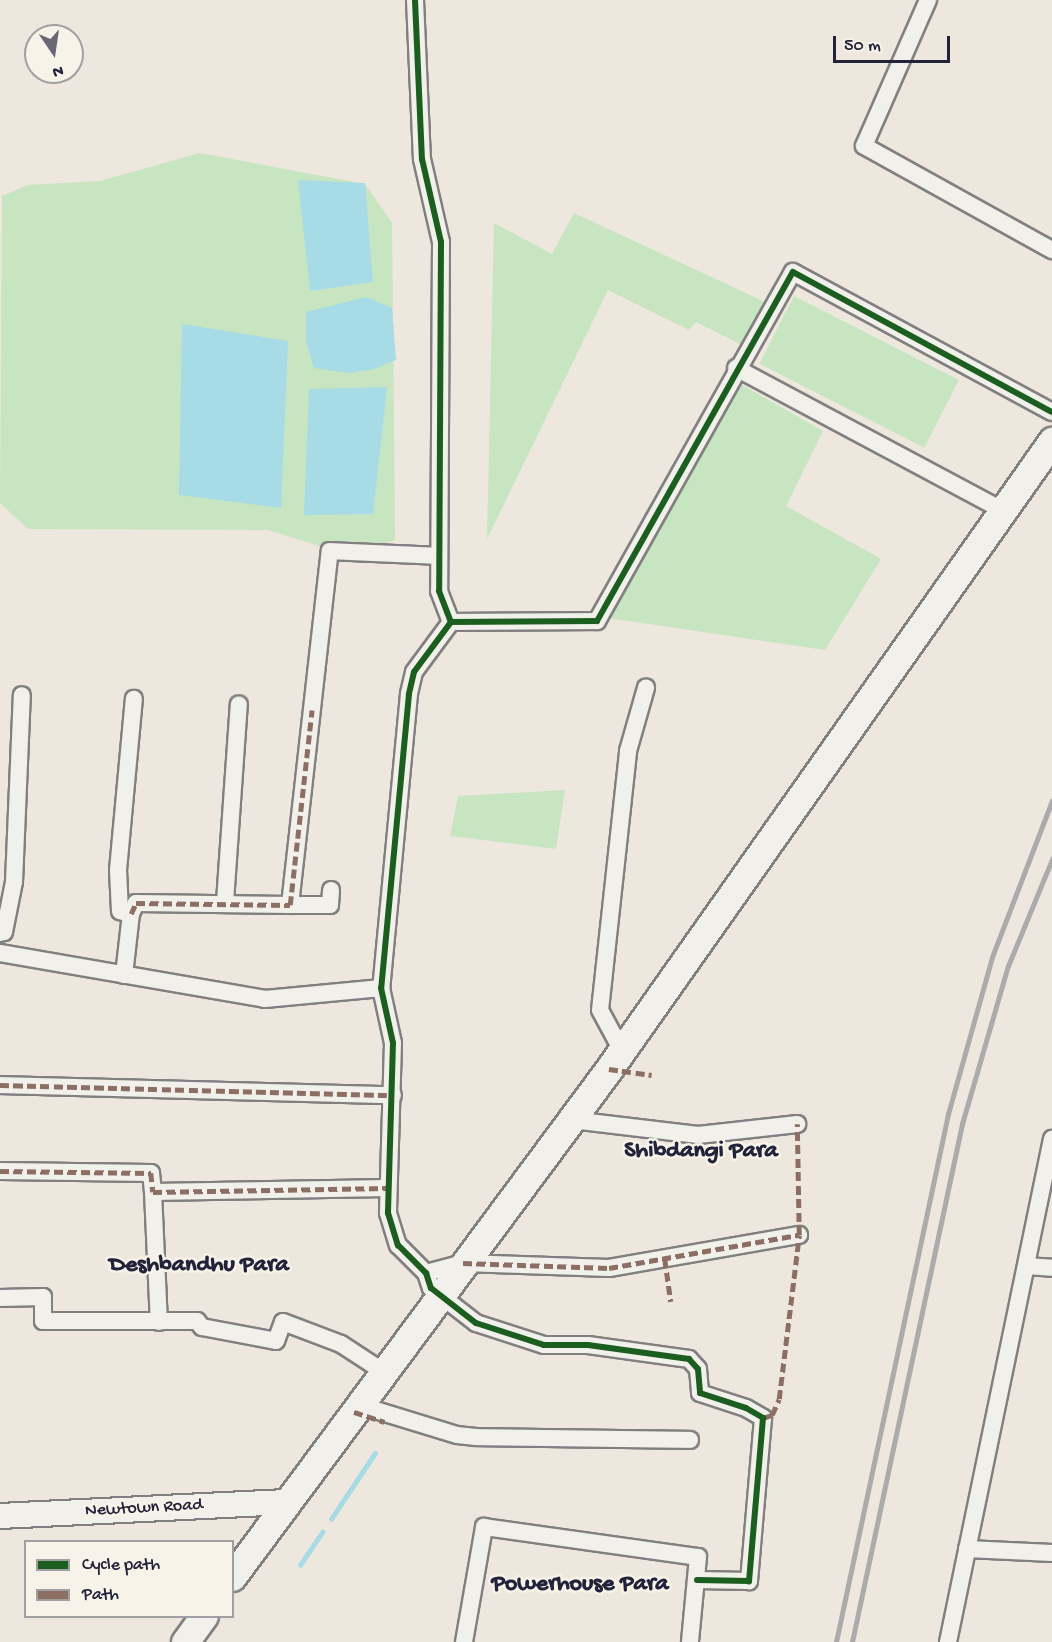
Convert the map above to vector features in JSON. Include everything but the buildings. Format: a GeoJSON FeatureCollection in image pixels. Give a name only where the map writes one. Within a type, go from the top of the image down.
{"type":"FeatureCollection","features":[{"type":"Feature","properties":{"kind":"main road"},"geometry":{"type":"LineString","coordinates":[[234,1574],[440,1298],[463,1263],[572,1120],[1052,441]]}},
{"type":"Feature","properties":{"kind":"main road"},"geometry":{"type":"LineString","coordinates":[[185,1642],[203,1618]]}},
{"type":"Feature","properties":{"kind":"street"},"geometry":{"type":"LineString","coordinates":[[415,0],[422,159],[441,242],[439,591],[451,622]]}},
{"type":"Feature","properties":{"kind":"street"},"geometry":{"type":"LineString","coordinates":[[928,0],[864,146],[1052,250]]}},
{"type":"Feature","properties":{"kind":"street"},"geometry":{"type":"LineString","coordinates":[[451,622],[597,621],[736,368],[746,361],[793,272],[1052,412]]}},
{"type":"Feature","properties":{"kind":"street"},"geometry":{"type":"LineString","coordinates":[[736,368],[1002,510]]}},
{"type":"Feature","properties":{"kind":"street"},"geometry":{"type":"LineString","coordinates":[[290,904],[330,551],[439,556]]}},
{"type":"Feature","properties":{"kind":"street"},"geometry":{"type":"LineString","coordinates":[[451,622],[414,672],[409,694],[381,988],[393,1043],[388,1213],[398,1245],[426,1273],[440,1298],[476,1323],[544,1345],[588,1345],[689,1359],[698,1369],[700,1393],[746,1408],[763,1418],[749,1581],[697,1580]]}},
{"type":"Feature","properties":{"kind":"street"},"geometry":{"type":"LineString","coordinates":[[621,1049],[600,1010],[628,751],[646,688]]}},
{"type":"Feature","properties":{"kind":"street"},"geometry":{"type":"LineString","coordinates":[[0,933],[4,932],[14,882],[22,695]]}},
{"type":"Feature","properties":{"kind":"street"},"geometry":{"type":"LineString","coordinates":[[131,914],[120,911],[118,870],[134,699]]}},
{"type":"Feature","properties":{"kind":"street"},"geometry":{"type":"LineString","coordinates":[[225,902],[239,704]]}},
{"type":"Feature","properties":{"kind":"street"},"geometry":{"type":"LineString","coordinates":[[124,975],[131,914],[136,903],[225,902],[330,905],[331,890]]}},
{"type":"Feature","properties":{"kind":"street"},"geometry":{"type":"LineString","coordinates":[[0,953],[265,999],[381,988]]}},
{"type":"Feature","properties":{"kind":"street"},"geometry":{"type":"LineString","coordinates":[[0,1085],[393,1095]]}},
{"type":"Feature","properties":{"kind":"street"},"geometry":{"type":"LineString","coordinates":[[572,1120],[698,1135],[797,1124]]}},
{"type":"Feature","properties":{"kind":"street"},"geometry":{"type":"LineString","coordinates":[[948,1642],[1052,1139]]}},
{"type":"Feature","properties":{"kind":"street"},"geometry":{"type":"LineString","coordinates":[[0,1171],[151,1173],[159,1322]]}},
{"type":"Feature","properties":{"kind":"street"},"geometry":{"type":"LineString","coordinates":[[153,1192],[388,1188]]}},
{"type":"Feature","properties":{"kind":"street"},"geometry":{"type":"LineString","coordinates":[[426,1273],[463,1263],[609,1268],[799,1235]]}},
{"type":"Feature","properties":{"kind":"street"},"geometry":{"type":"LineString","coordinates":[[1026,1266],[1052,1268]]}},
{"type":"Feature","properties":{"kind":"street"},"geometry":{"type":"LineString","coordinates":[[0,1298],[43,1297],[43,1321],[197,1321],[202,1327],[276,1341],[283,1322],[341,1344],[384,1372]]}},
{"type":"Feature","properties":{"kind":"street"},"geometry":{"type":"LineString","coordinates":[[359,1405],[476,1437],[690,1440]]}},
{"type":"Feature","properties":{"kind":"street","name":"Newtown Road"},"geometry":{"type":"LineString","coordinates":[[0,1516],[288,1502]]}},
{"type":"Feature","properties":{"kind":"street"},"geometry":{"type":"LineString","coordinates":[[464,1642],[484,1527],[698,1557],[690,1642]]}},
{"type":"Feature","properties":{"kind":"street"},"geometry":{"type":"LineString","coordinates":[[967,1549],[1052,1553]]}},
{"type":"Feature","properties":{"kind":"green space"},"geometry":{"type":"Polygon","coordinates":[[[200,153],[365,184],[392,223],[395,540],[348,555],[268,530],[28,529],[0,503],[2,196],[28,185],[100,181],[200,153]]]}},
{"type":"Feature","properties":{"kind":"green space"},"geometry":{"type":"Polygon","coordinates":[[[574,213],[765,302],[742,345],[696,322],[689,330],[608,290],[487,539],[494,223],[552,254],[574,213]]]}},
{"type":"Feature","properties":{"kind":"green space"},"geometry":{"type":"Polygon","coordinates":[[[794,296],[959,380],[924,448],[759,364],[794,296]]]}},
{"type":"Feature","properties":{"kind":"green space"},"geometry":{"type":"Polygon","coordinates":[[[735,381],[823,431],[786,506],[881,559],[825,650],[608,618],[735,381]]]}},
{"type":"Feature","properties":{"kind":"green space"},"geometry":{"type":"Polygon","coordinates":[[[565,790],[556,849],[450,836],[458,796],[565,790]]]}},
{"type":"Feature","properties":{"kind":"water"},"geometry":{"type":"Polygon","coordinates":[[[298,180],[365,183],[373,282],[310,291],[298,180]]]}},
{"type":"Feature","properties":{"kind":"water"},"geometry":{"type":"Polygon","coordinates":[[[366,297],[392,308],[396,360],[374,369],[348,373],[314,368],[306,342],[306,312],[366,297]]]}},
{"type":"Feature","properties":{"kind":"water"},"geometry":{"type":"Polygon","coordinates":[[[182,324],[288,341],[281,508],[179,495],[182,324]]]}},
{"type":"Feature","properties":{"kind":"water"},"geometry":{"type":"Polygon","coordinates":[[[387,387],[373,514],[304,515],[309,389],[387,387]]]}},
{"type":"Feature","properties":{"kind":"waterway"},"geometry":{"type":"LineString","coordinates":[[331,1519],[375,1453]]}},
{"type":"Feature","properties":{"kind":"waterway"},"geometry":{"type":"LineString","coordinates":[[300,1565],[322,1532]]}},
{"type":"Feature","properties":{"kind":"railway"},"geometry":{"type":"LineString","coordinates":[[836,1642],[948,1114],[992,957],[1052,801]]}},
{"type":"Feature","properties":{"kind":"railway"},"geometry":{"type":"LineString","coordinates":[[852,1642],[962,1124],[1008,966],[1052,859]]}},
{"type":"Feature","properties":{"kind":"marked path"},"geometry":{"type":"LineString","coordinates":[[131,914],[136,903],[290,905],[312,710]]}},
{"type":"Feature","properties":{"kind":"marked path"},"geometry":{"type":"LineString","coordinates":[[609,1069],[652,1075]]}},
{"type":"Feature","properties":{"kind":"marked path"},"geometry":{"type":"LineString","coordinates":[[0,1085],[393,1095]]}},
{"type":"Feature","properties":{"kind":"marked path"},"geometry":{"type":"LineString","coordinates":[[763,1418],[772,1415],[779,1399],[799,1235],[797,1124]]}},
{"type":"Feature","properties":{"kind":"marked path"},"geometry":{"type":"LineString","coordinates":[[0,1171],[151,1173],[153,1192],[388,1188]]}},
{"type":"Feature","properties":{"kind":"marked path"},"geometry":{"type":"LineString","coordinates":[[463,1263],[609,1268],[799,1235]]}},
{"type":"Feature","properties":{"kind":"marked path"},"geometry":{"type":"LineString","coordinates":[[665,1259],[671,1302]]}},
{"type":"Feature","properties":{"kind":"marked path"},"geometry":{"type":"LineString","coordinates":[[354,1412],[384,1422]]}},
{"type":"Feature","properties":{"kind":"cycle path"},"geometry":{"type":"LineString","coordinates":[[415,0],[422,159],[441,242],[439,591],[451,622],[414,672],[409,694],[381,988],[393,1043],[388,1213],[398,1245],[426,1273],[431,1288],[476,1323],[544,1345],[588,1345],[689,1359],[698,1369],[700,1393],[746,1408],[763,1418],[749,1581],[697,1580]]}},
{"type":"Feature","properties":{"kind":"cycle path"},"geometry":{"type":"LineString","coordinates":[[451,622],[597,621],[793,272],[1052,412]]}},
{"type":"Feature","properties":{"kind":"district","name":"Shibdangi Para"},"geometry":{"type":"Point","coordinates":[701,1152]}},
{"type":"Feature","properties":{"kind":"district","name":"Deshbandhu Para"},"geometry":{"type":"Point","coordinates":[199,1266]}},
{"type":"Feature","properties":{"kind":"district","name":"Powerhouse Para"},"geometry":{"type":"Point","coordinates":[580,1585]}}]}
